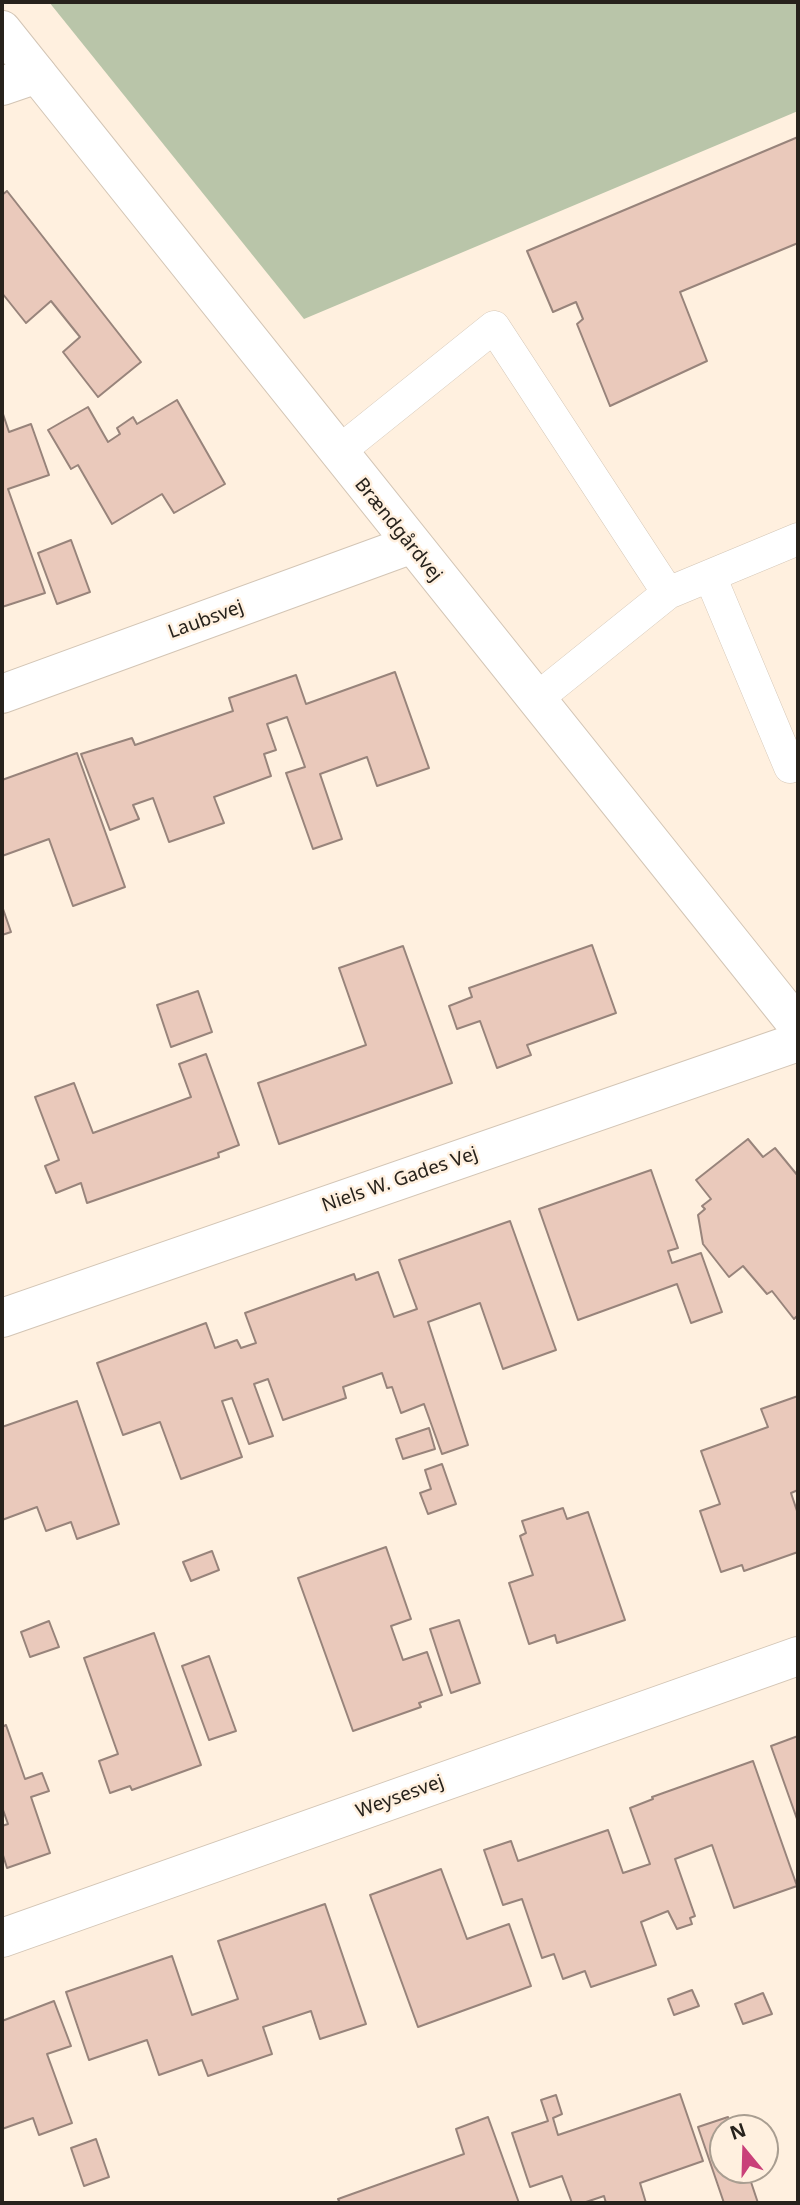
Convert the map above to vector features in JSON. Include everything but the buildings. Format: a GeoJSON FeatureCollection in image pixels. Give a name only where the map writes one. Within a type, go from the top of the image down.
{"type":"FeatureCollection","features":[{"type":"Feature","properties":{"kind":"street","name":"Brændgårdvej"},"geometry":{"type":"LineString","coordinates":[[2,30],[19,80],[337,453],[798,1026]]}},
{"type":"Feature","properties":{"kind":"street","name":"Laubsvej"},"geometry":{"type":"LineString","coordinates":[[2,694],[411,545]]}},
{"type":"Feature","properties":{"kind":"street","name":"Niels W. Gades Vej"},"geometry":{"type":"LineString","coordinates":[[2,1318],[798,1042]]}},
{"type":"Feature","properties":{"kind":"street","name":"Weysesvej"},"geometry":{"type":"LineString","coordinates":[[2,1938],[798,1656]]}},
{"type":"Feature","properties":{"kind":"lane"},"geometry":{"type":"LineString","coordinates":[[337,453],[494,327],[668,593]]}},
{"type":"Feature","properties":{"kind":"lane"},"geometry":{"type":"LineString","coordinates":[[535,700],[668,593],[798,539]]}},
{"type":"Feature","properties":{"kind":"lane"},"geometry":{"type":"LineString","coordinates":[[710,576],[790,767],[798,761]]}},
{"type":"Feature","properties":{"kind":"green space"},"geometry":{"type":"Polygon","coordinates":[[[49,2],[798,2],[798,111],[304,319],[49,2]]]}}]}
